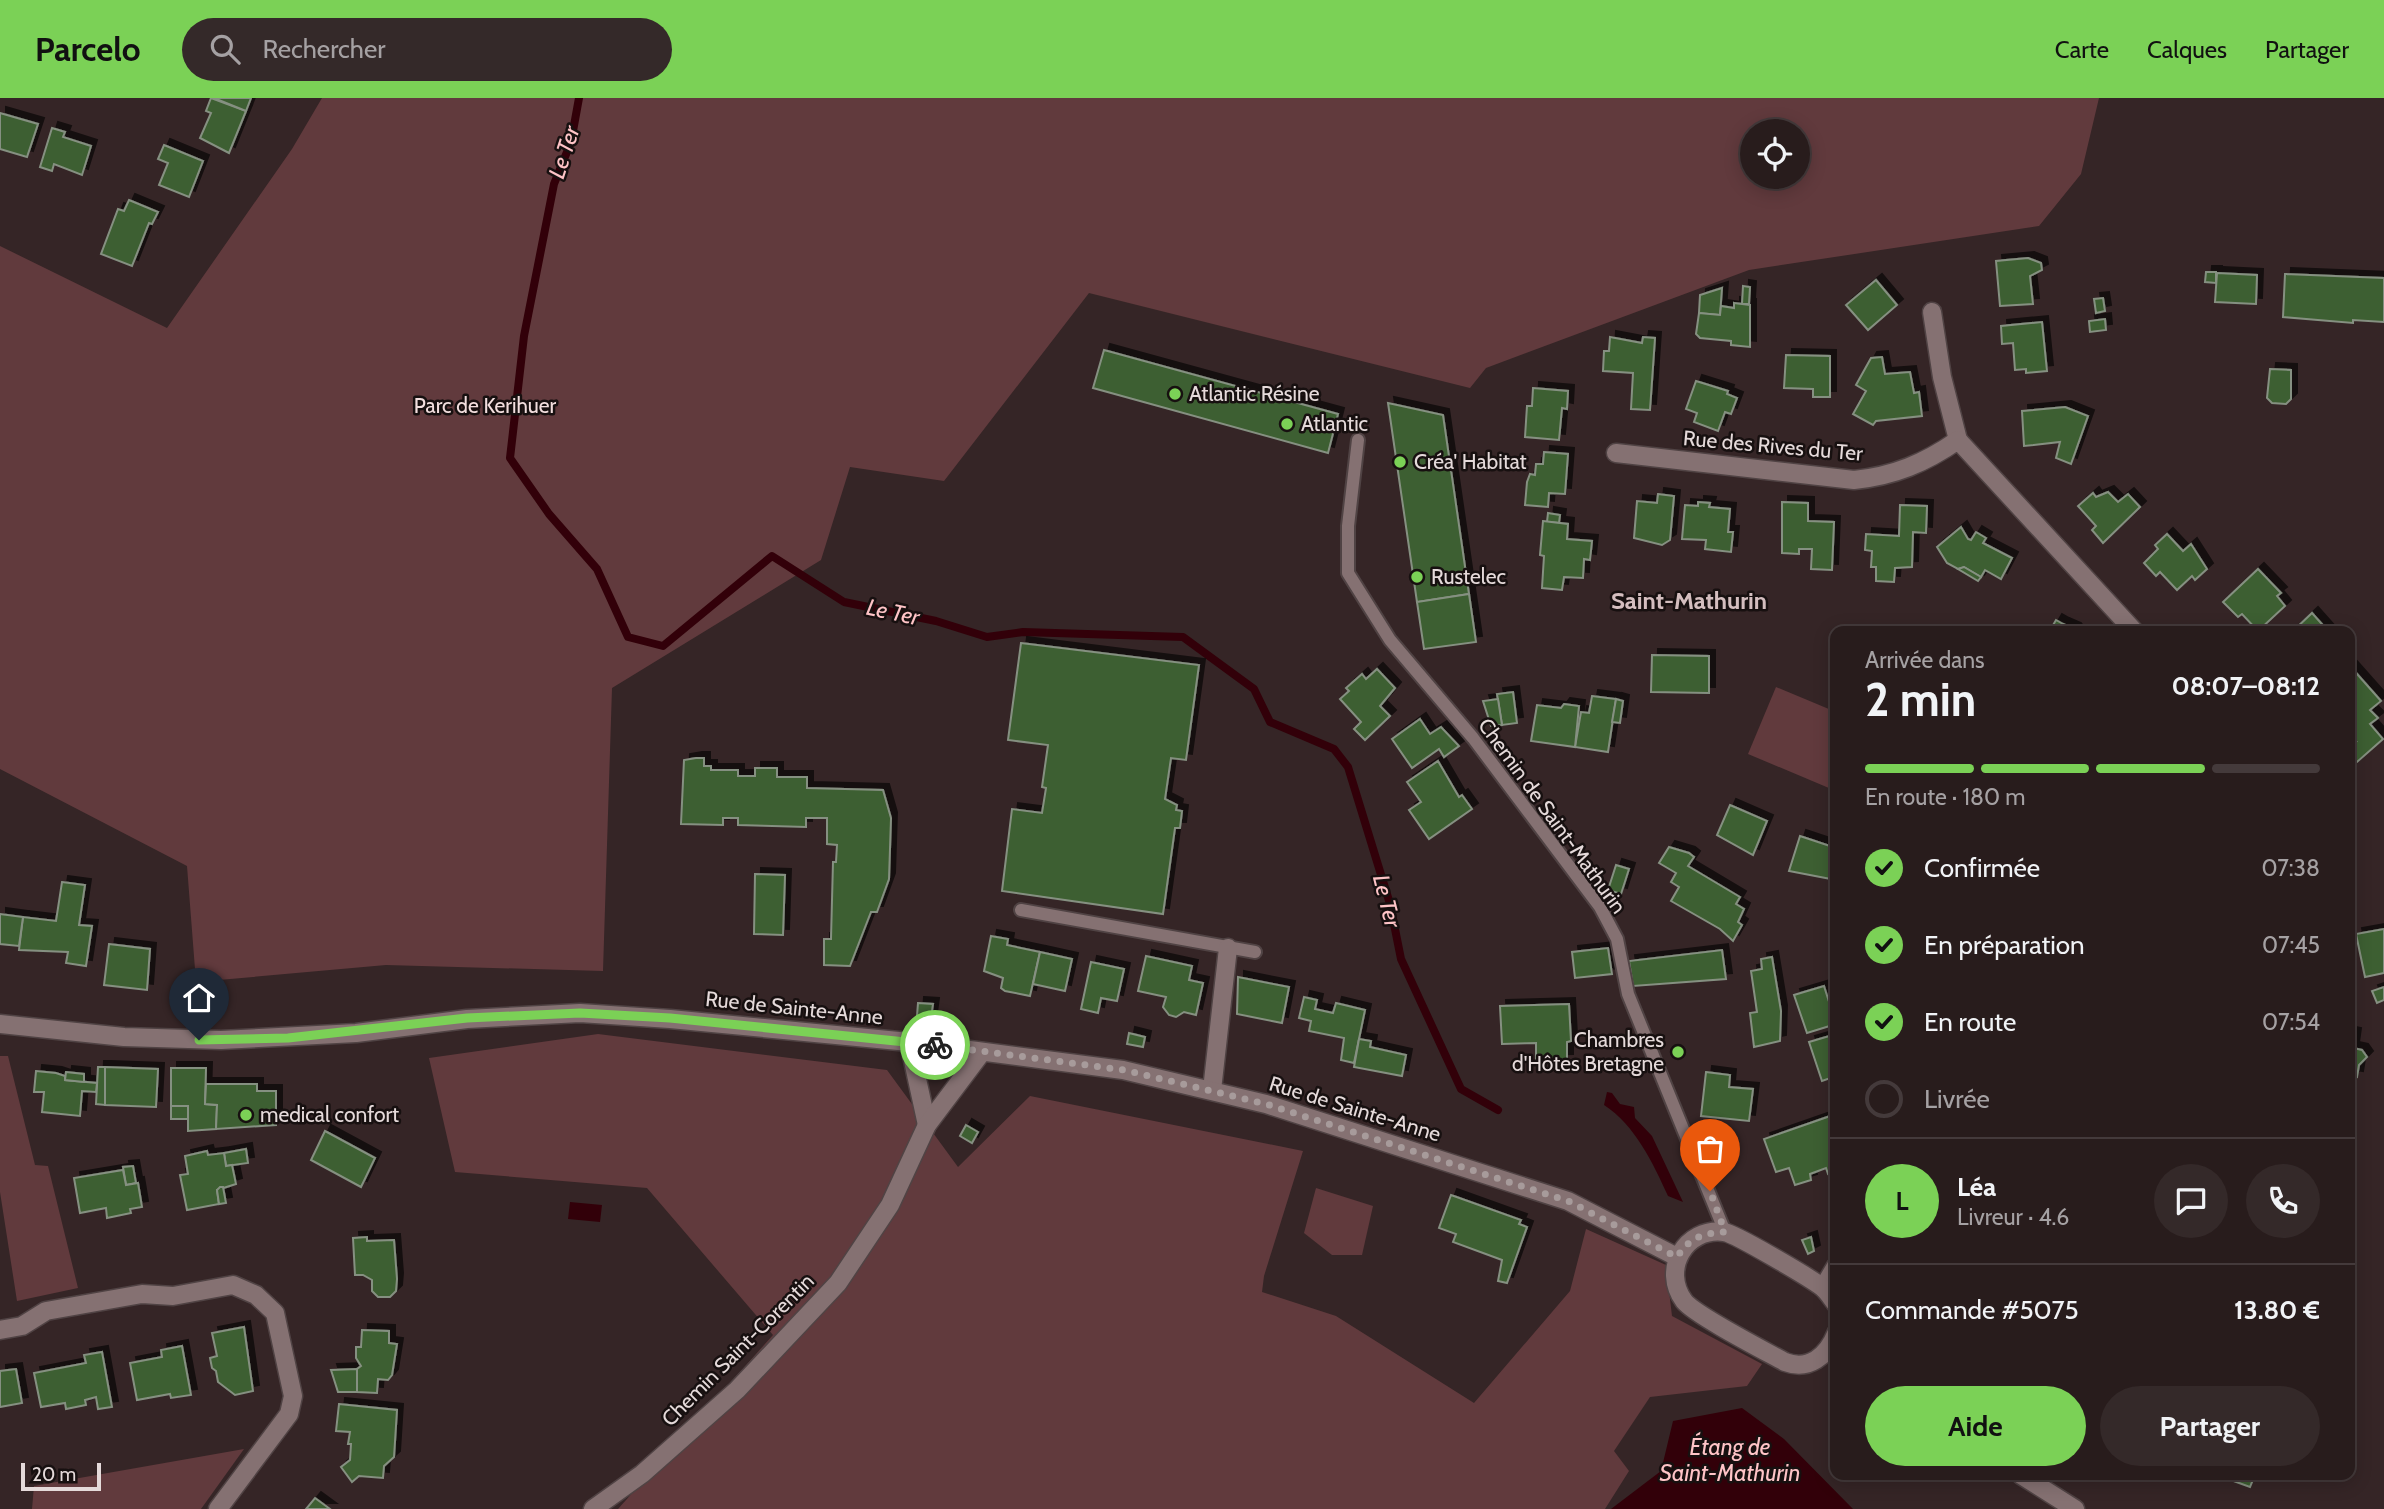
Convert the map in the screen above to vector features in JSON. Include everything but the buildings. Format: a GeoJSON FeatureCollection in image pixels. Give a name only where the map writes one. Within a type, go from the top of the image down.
{"type":"FeatureCollection","features":[{"type":"Feature","properties":{"kind":"street"},"geometry":{"type":"LineString","coordinates":[[1932,312],[1942,377],[1958,440],[2129,626]]}},
{"type":"Feature","properties":{"kind":"street","name":"Rue des Rives du Ter"},"geometry":{"type":"LineString","coordinates":[[1616,453],[1854,480],[1889,476],[1941,452],[1958,440]]}},
{"type":"Feature","properties":{"kind":"street"},"geometry":{"type":"LineString","coordinates":[[1212,1090],[1228,948]]}},
{"type":"Feature","properties":{"kind":"street","name":"Rue de Sainte-Anne"},"geometry":{"type":"LineString","coordinates":[[0,1024],[177,1040],[243,1040],[356,1033],[467,1018],[580,1013],[670,1018],[909,1042],[1124,1070],[1212,1090],[1568,1201],[1677,1257]]}},
{"type":"Feature","properties":{"kind":"street"},"geometry":{"type":"LineString","coordinates":[[909,1042],[927,1125]]}},
{"type":"Feature","properties":{"kind":"street","name":"Chemin Saint-Corentin"},"geometry":{"type":"LineString","coordinates":[[593,1509],[642,1474],[737,1390],[838,1283],[890,1205],[927,1125],[982,1052]]}},
{"type":"Feature","properties":{"kind":"street"},"geometry":{"type":"LineString","coordinates":[[1830,1297],[1823,1288],[1725,1232],[1696,1237],[1685,1245],[1677,1257],[1675,1277],[1685,1303],[1729,1330],[1797,1366],[1816,1361],[1830,1349]]}},
{"type":"Feature","properties":{"kind":"street"},"geometry":{"type":"LineString","coordinates":[[1823,1288],[1830,1276]]}},
{"type":"Feature","properties":{"kind":"street"},"geometry":{"type":"LineString","coordinates":[[0,1330],[22,1326],[46,1311],[142,1294],[173,1296],[233,1285],[256,1295],[275,1313],[293,1396],[289,1414],[218,1509]]}},
{"type":"Feature","properties":{"kind":"street"},"geometry":{"type":"LineString","coordinates":[[2029,1480],[2076,1509]]}},
{"type":"Feature","properties":{"kind":"lane","name":"Chemin de Saint-Mathurin"},"geometry":{"type":"LineString","coordinates":[[1358,440],[1348,526],[1348,573],[1390,640],[1473,738],[1600,907],[1617,939],[1628,995],[1725,1232]]}},
{"type":"Feature","properties":{"kind":"lane"},"geometry":{"type":"LineString","coordinates":[[1021,910],[1255,952]]}},
{"type":"Feature","properties":{"kind":"green space","name":"Parc de Kerihuer"},"geometry":{"type":"Polygon","coordinates":[[[322,98],[2099,98],[2081,174],[2039,226],[1749,270],[1486,368],[1470,388],[1089,293],[944,481],[850,467],[821,560],[612,688],[603,971],[386,965],[196,982],[187,866],[0,769],[0,246],[167,328],[292,149],[322,98]]]}},
{"type":"Feature","properties":{"kind":"green space"},"geometry":{"type":"Polygon","coordinates":[[[1776,687],[1830,710],[1830,788],[1748,754],[1776,687]]]}},
{"type":"Feature","properties":{"kind":"green space"},"geometry":{"type":"Polygon","coordinates":[[[598,1034],[887,1070],[958,1167],[1030,1096],[1303,1151],[1264,1276],[1262,1292],[1336,1316],[1474,1403],[1570,1291],[1586,1229],[1666,1265],[1672,1316],[1762,1364],[1747,1386],[1650,1397],[1614,1451],[1629,1471],[1605,1509],[618,1509],[773,1335],[647,1188],[455,1172],[429,1058],[598,1034]]]}},
{"type":"Feature","properties":{"kind":"green space"},"geometry":{"type":"Polygon","coordinates":[[[0,1056],[8,1056],[35,1165],[48,1166],[78,1288],[17,1301],[0,1192],[0,1056]]]}},
{"type":"Feature","properties":{"kind":"green space"},"geometry":{"type":"Polygon","coordinates":[[[1316,1188],[1373,1206],[1362,1255],[1332,1255],[1304,1233],[1316,1188]]]}},
{"type":"Feature","properties":{"kind":"green space"},"geometry":{"type":"Polygon","coordinates":[[[244,1449],[201,1509],[32,1509],[34,1486],[244,1449]]]}},
{"type":"Feature","properties":{"kind":"water"},"geometry":{"type":"Polygon","coordinates":[[[1607,1092],[1612,1093],[1620,1104],[1634,1107],[1635,1118],[1652,1136],[1683,1202],[1668,1196],[1634,1134],[1604,1105],[1607,1092]]]}},
{"type":"Feature","properties":{"kind":"water"},"geometry":{"type":"Polygon","coordinates":[[[570,1202],[602,1205],[600,1222],[568,1219],[570,1202]]]}},
{"type":"Feature","properties":{"kind":"water","name":"Étang de Saint-Mathurin"},"geometry":{"type":"Polygon","coordinates":[[[1742,1408],[1784,1439],[1853,1509],[1611,1509],[1661,1471],[1673,1421],[1742,1408]]]}},
{"type":"Feature","properties":{"kind":"waterway","name":"Le Ter"},"geometry":{"type":"LineString","coordinates":[[579,98],[571,142],[554,184],[524,336],[510,458],[549,514],[597,569],[628,637],[663,646],[772,556],[844,602],[936,621],[987,637],[1023,632],[1183,637],[1254,689],[1270,722],[1334,749],[1348,767],[1390,904],[1401,959],[1461,1089],[1498,1110]]}},
{"type":"Feature","properties":{"kind":"way so far"},"geometry":{"type":"LineString","coordinates":[[935,1045],[1124,1070],[1266,1104],[1568,1201],[1635,1238],[1677,1257],[1685,1245],[1696,1237],[1706,1233],[1725,1232],[1710,1191]]}},
{"type":"Feature","properties":{"kind":"place","name":"Atlantic Résine"},"geometry":{"type":"Point","coordinates":[1175,394]}},
{"type":"Feature","properties":{"kind":"place","name":"Atlantic"},"geometry":{"type":"Point","coordinates":[1287,424]}},
{"type":"Feature","properties":{"kind":"place","name":"Créa' Habitat"},"geometry":{"type":"Point","coordinates":[1400,462]}},
{"type":"Feature","properties":{"kind":"place","name":"Rustelec"},"geometry":{"type":"Point","coordinates":[1417,577]}},
{"type":"Feature","properties":{"kind":"place","name":"Chambres d'Hôtes Bretagne"},"geometry":{"type":"Point","coordinates":[1678,1052]}},
{"type":"Feature","properties":{"kind":"place","name":"medical confort"},"geometry":{"type":"Point","coordinates":[246,1115]}},
{"type":"Feature","properties":{"kind":"district","name":"Saint-Mathurin"},"geometry":{"type":"Point","coordinates":[1689,601]}},
{"type":"Feature","properties":{"kind":"route"},"geometry":{"type":"LineString","coordinates":[[199,1040],[288,1038],[356,1033],[467,1018],[580,1013],[670,1018],[935,1045]]}}]}
